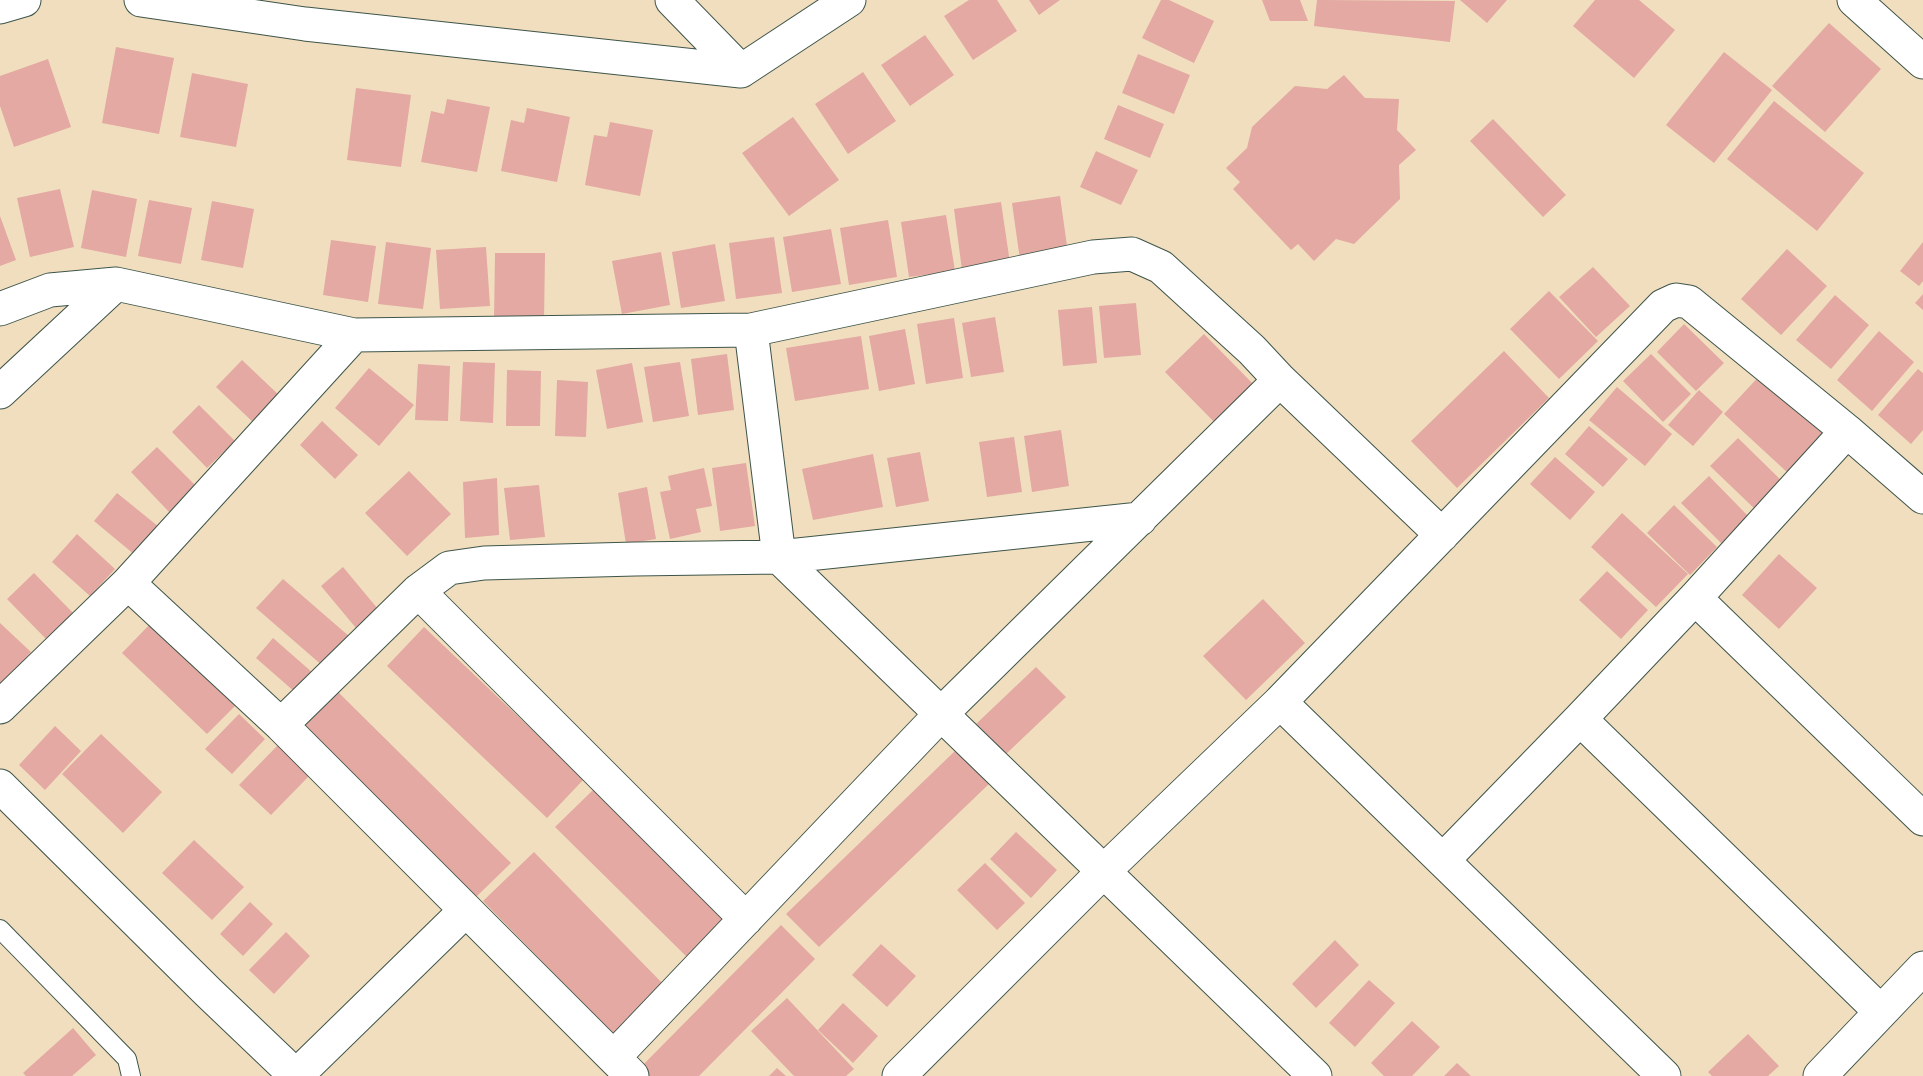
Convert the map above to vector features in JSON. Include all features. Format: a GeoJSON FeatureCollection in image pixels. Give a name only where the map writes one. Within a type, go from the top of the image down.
{"type":"FeatureCollection","features":[{"type":"Feature","properties":{"kind":"street"},"geometry":{"type":"LineString","coordinates":[[0,6],[24,0]]}},
{"type":"Feature","properties":{"kind":"street"},"geometry":{"type":"LineString","coordinates":[[141,0],[305,24],[741,72],[849,0]]}},
{"type":"Feature","properties":{"kind":"street"},"geometry":{"type":"LineString","coordinates":[[282,0],[305,24]]}},
{"type":"Feature","properties":{"kind":"street"},"geometry":{"type":"LineString","coordinates":[[672,0],[741,72]]}},
{"type":"Feature","properties":{"kind":"street"},"geometry":{"type":"LineString","coordinates":[[1854,0],[1920,53]]}},
{"type":"Feature","properties":{"kind":"street"},"geometry":{"type":"LineString","coordinates":[[0,309],[50,290],[116,284],[354,335],[751,330],[1093,257],[1132,254],[1161,267],[1252,350],[1280,380],[1442,536]]}},
{"type":"Feature","properties":{"kind":"street"},"geometry":{"type":"LineString","coordinates":[[0,392],[116,284]]}},
{"type":"Feature","properties":{"kind":"street"},"geometry":{"type":"LineString","coordinates":[[899,1076],[1103,872],[1280,702],[1663,306],[1676,300],[1689,302],[1847,431],[1923,497]]}},
{"type":"Feature","properties":{"kind":"street"},"geometry":{"type":"LineString","coordinates":[[751,330],[779,557],[1315,1076]]}},
{"type":"Feature","properties":{"kind":"street"},"geometry":{"type":"LineString","coordinates":[[0,706],[128,583],[354,335]]}},
{"type":"Feature","properties":{"kind":"street"},"geometry":{"type":"LineString","coordinates":[[128,583],[281,725],[623,1067],[746,919],[941,714],[1280,380]]}},
{"type":"Feature","properties":{"kind":"street"},"geometry":{"type":"LineString","coordinates":[[1443,860],[1695,598],[1847,431]]}},
{"type":"Feature","properties":{"kind":"street"},"geometry":{"type":"LineString","coordinates":[[281,725],[418,591],[449,568],[484,563],[779,557],[1140,519]]}},
{"type":"Feature","properties":{"kind":"street"},"geometry":{"type":"LineString","coordinates":[[418,591],[746,919]]}},
{"type":"Feature","properties":{"kind":"street"},"geometry":{"type":"LineString","coordinates":[[1695,598],[1923,819]]}},
{"type":"Feature","properties":{"kind":"street"},"geometry":{"type":"LineString","coordinates":[[1280,702],[1664,1076]]}},
{"type":"Feature","properties":{"kind":"street"},"geometry":{"type":"LineString","coordinates":[[1580,719],[1881,1012]]}},
{"type":"Feature","properties":{"kind":"street"},"geometry":{"type":"LineString","coordinates":[[0,786],[296,1076],[466,910]]}},
{"type":"Feature","properties":{"kind":"street"},"geometry":{"type":"LineString","coordinates":[[1820,1076],[1923,968]]}},
{"type":"Feature","properties":{"kind":"lane"},"geometry":{"type":"LineString","coordinates":[[0,929],[128,1059],[131,1076]]}},
{"type":"Feature","properties":{"kind":"building"},"geometry":{"type":"Polygon","coordinates":[[[969,0],[997,0],[1017,31],[973,60],[944,16],[969,0]]]}},
{"type":"Feature","properties":{"kind":"building"},"geometry":{"type":"Polygon","coordinates":[[[1029,0],[1060,0],[1039,15],[1029,0]]]}},
{"type":"Feature","properties":{"kind":"building"},"geometry":{"type":"Polygon","coordinates":[[[1161,0],[1169,0],[1214,21],[1194,63],[1142,38],[1161,0]]]}},
{"type":"Feature","properties":{"kind":"building"},"geometry":{"type":"Polygon","coordinates":[[[1262,0],[1300,0],[1308,21],[1270,21],[1262,0]]]}},
{"type":"Feature","properties":{"kind":"building"},"geometry":{"type":"Polygon","coordinates":[[[1317,0],[1455,1],[1450,42],[1314,26],[1317,0]]]}},
{"type":"Feature","properties":{"kind":"building"},"geometry":{"type":"Polygon","coordinates":[[[1460,0],[1507,0],[1487,23],[1460,0]]]}},
{"type":"Feature","properties":{"kind":"building"},"geometry":{"type":"Polygon","coordinates":[[[1595,0],[1639,0],[1675,30],[1634,78],[1573,26],[1595,0]]]}},
{"type":"Feature","properties":{"kind":"building"},"geometry":{"type":"Polygon","coordinates":[[[1829,23],[1881,69],[1825,132],[1772,86],[1829,23]]]}},
{"type":"Feature","properties":{"kind":"building"},"geometry":{"type":"Polygon","coordinates":[[[925,35],[954,75],[910,106],[881,65],[925,35]]]}},
{"type":"Feature","properties":{"kind":"building"},"geometry":{"type":"Polygon","coordinates":[[[116,47],[174,58],[159,134],[102,123],[116,47]]]}},
{"type":"Feature","properties":{"kind":"building"},"geometry":{"type":"Polygon","coordinates":[[[1724,52],[1772,90],[1714,163],[1666,125],[1724,52]]]}},
{"type":"Feature","properties":{"kind":"building"},"geometry":{"type":"Polygon","coordinates":[[[1138,54],[1190,75],[1174,114],[1122,93],[1138,54]]]}},
{"type":"Feature","properties":{"kind":"building"},"geometry":{"type":"Polygon","coordinates":[[[48,59],[71,127],[14,147],[0,106],[0,76],[48,59]]]}},
{"type":"Feature","properties":{"kind":"building"},"geometry":{"type":"Polygon","coordinates":[[[863,72],[896,121],[848,154],[815,104],[863,72]]]}},
{"type":"Feature","properties":{"kind":"building"},"geometry":{"type":"Polygon","coordinates":[[[192,73],[248,84],[236,147],[180,137],[192,73]]]}},
{"type":"Feature","properties":{"kind":"building"},"geometry":{"type":"Polygon","coordinates":[[[1344,75],[1365,98],[1399,99],[1397,130],[1416,150],[1399,165],[1400,199],[1354,244],[1336,239],[1314,261],[1298,244],[1291,250],[1233,189],[1240,182],[1226,168],[1247,148],[1252,127],[1295,86],[1327,89],[1344,75]]]}},
{"type":"Feature","properties":{"kind":"building"},"geometry":{"type":"Polygon","coordinates":[[[356,88],[411,95],[401,167],[347,160],[356,88]]]}},
{"type":"Feature","properties":{"kind":"building"},"geometry":{"type":"Polygon","coordinates":[[[447,99],[490,107],[477,172],[421,162],[431,111],[444,114],[447,99]]]}},
{"type":"Feature","properties":{"kind":"building"},"geometry":{"type":"Polygon","coordinates":[[[1774,101],[1864,173],[1817,231],[1727,159],[1774,101]]]}},
{"type":"Feature","properties":{"kind":"building"},"geometry":{"type":"Polygon","coordinates":[[[1118,105],[1164,124],[1150,158],[1104,139],[1118,105]]]}},
{"type":"Feature","properties":{"kind":"building"},"geometry":{"type":"Polygon","coordinates":[[[527,108],[570,117],[557,182],[501,171],[511,120],[524,123],[527,108]]]}},
{"type":"Feature","properties":{"kind":"building"},"geometry":{"type":"Polygon","coordinates":[[[793,117],[839,180],[789,216],[742,153],[793,117]]]}},
{"type":"Feature","properties":{"kind":"building"},"geometry":{"type":"Polygon","coordinates":[[[1493,119],[1566,195],[1543,217],[1470,141],[1493,119]]]}},
{"type":"Feature","properties":{"kind":"building"},"geometry":{"type":"Polygon","coordinates":[[[610,122],[653,130],[640,196],[585,185],[594,135],[607,137],[610,122]]]}},
{"type":"Feature","properties":{"kind":"building"},"geometry":{"type":"Polygon","coordinates":[[[1096,151],[1138,170],[1121,205],[1080,187],[1096,151]]]}},
{"type":"Feature","properties":{"kind":"building"},"geometry":{"type":"Polygon","coordinates":[[[60,189],[74,247],[30,257],[17,198],[60,189]]]}},
{"type":"Feature","properties":{"kind":"building"},"geometry":{"type":"Polygon","coordinates":[[[92,190],[137,199],[126,257],[81,248],[92,190]]]}},
{"type":"Feature","properties":{"kind":"building"},"geometry":{"type":"Polygon","coordinates":[[[1060,196],[1068,253],[1020,260],[1012,203],[1060,196]]]}},
{"type":"Feature","properties":{"kind":"building"},"geometry":{"type":"Polygon","coordinates":[[[149,200],[192,208],[181,264],[138,256],[149,200]]]}},
{"type":"Feature","properties":{"kind":"building"},"geometry":{"type":"Polygon","coordinates":[[[212,201],[254,209],[243,268],[201,260],[212,201]]]}},
{"type":"Feature","properties":{"kind":"building"},"geometry":{"type":"Polygon","coordinates":[[[1001,202],[1010,263],[962,270],[954,209],[1001,202]]]}},
{"type":"Feature","properties":{"kind":"building"},"geometry":{"type":"Polygon","coordinates":[[[946,215],[955,271],[909,277],[901,222],[946,215]]]}},
{"type":"Feature","properties":{"kind":"building"},"geometry":{"type":"Polygon","coordinates":[[[0,216],[16,260],[0,266],[0,216]]]}},
{"type":"Feature","properties":{"kind":"building"},"geometry":{"type":"Polygon","coordinates":[[[888,220],[897,277],[849,285],[840,228],[888,220]]]}},
{"type":"Feature","properties":{"kind":"building"},"geometry":{"type":"Polygon","coordinates":[[[831,229],[841,284],[792,292],[783,237],[831,229]]]}},
{"type":"Feature","properties":{"kind":"building"},"geometry":{"type":"Polygon","coordinates":[[[774,237],[782,293],[736,299],[729,243],[774,237]]]}},
{"type":"Feature","properties":{"kind":"building"},"geometry":{"type":"Polygon","coordinates":[[[331,240],[376,246],[368,302],[323,295],[331,240]]]}},
{"type":"Feature","properties":{"kind":"building"},"geometry":{"type":"Polygon","coordinates":[[[386,242],[431,248],[423,309],[378,304],[386,242]]]}},
{"type":"Feature","properties":{"kind":"building"},"geometry":{"type":"Polygon","coordinates":[[[1923,242],[1923,281],[1919,286],[1900,271],[1923,242]]]}},
{"type":"Feature","properties":{"kind":"building"},"geometry":{"type":"Polygon","coordinates":[[[715,244],[725,301],[681,308],[672,252],[715,244]]]}},
{"type":"Feature","properties":{"kind":"building"},"geometry":{"type":"Polygon","coordinates":[[[486,247],[490,306],[440,309],[436,250],[486,247]]]}},
{"type":"Feature","properties":{"kind":"building"},"geometry":{"type":"Polygon","coordinates":[[[1787,249],[1827,286],[1781,335],[1741,299],[1787,249]]]}},
{"type":"Feature","properties":{"kind":"building"},"geometry":{"type":"Polygon","coordinates":[[[661,252],[670,305],[622,314],[612,261],[661,252]]]}},
{"type":"Feature","properties":{"kind":"building"},"geometry":{"type":"Polygon","coordinates":[[[495,253],[545,253],[544,322],[494,322],[495,253]]]}},
{"type":"Feature","properties":{"kind":"building"},"geometry":{"type":"Polygon","coordinates":[[[1593,267],[1630,306],[1596,337],[1559,297],[1593,267]]]}},
{"type":"Feature","properties":{"kind":"building"},"geometry":{"type":"Polygon","coordinates":[[[1549,291],[1598,341],[1559,379],[1510,329],[1549,291]]]}},
{"type":"Feature","properties":{"kind":"building"},"geometry":{"type":"Polygon","coordinates":[[[1923,294],[1923,310],[1915,303],[1923,294]]]}},
{"type":"Feature","properties":{"kind":"building"},"geometry":{"type":"Polygon","coordinates":[[[1835,295],[1869,325],[1831,369],[1796,340],[1835,295]]]}},
{"type":"Feature","properties":{"kind":"building"},"geometry":{"type":"Polygon","coordinates":[[[1136,303],[1141,355],[1104,358],[1099,306],[1136,303]]]}},
{"type":"Feature","properties":{"kind":"building"},"geometry":{"type":"Polygon","coordinates":[[[1092,307],[1097,363],[1063,366],[1058,310],[1092,307]]]}},
{"type":"Feature","properties":{"kind":"building"},"geometry":{"type":"Polygon","coordinates":[[[995,317],[1004,372],[971,377],[962,323],[995,317]]]}},
{"type":"Feature","properties":{"kind":"building"},"geometry":{"type":"Polygon","coordinates":[[[954,318],[963,378],[926,384],[917,324],[954,318]]]}},
{"type":"Feature","properties":{"kind":"building"},"geometry":{"type":"Polygon","coordinates":[[[1684,324],[1724,363],[1696,391],[1657,352],[1684,324]]]}},
{"type":"Feature","properties":{"kind":"building"},"geometry":{"type":"Polygon","coordinates":[[[905,329],[915,384],[879,391],[869,336],[905,329]]]}},
{"type":"Feature","properties":{"kind":"building"},"geometry":{"type":"Polygon","coordinates":[[[1879,331],[1914,362],[1872,411],[1837,380],[1879,331]]]}},
{"type":"Feature","properties":{"kind":"building"},"geometry":{"type":"Polygon","coordinates":[[[1204,334],[1259,390],[1220,428],[1165,372],[1204,334]]]}},
{"type":"Feature","properties":{"kind":"building"},"geometry":{"type":"Polygon","coordinates":[[[861,336],[869,389],[795,401],[786,348],[861,336]]]}},
{"type":"Feature","properties":{"kind":"building"},"geometry":{"type":"Polygon","coordinates":[[[1504,351],[1549,398],[1457,488],[1411,441],[1504,351]]]}},
{"type":"Feature","properties":{"kind":"building"},"geometry":{"type":"Polygon","coordinates":[[[727,354],[734,410],[698,415],[691,359],[727,354]]]}},
{"type":"Feature","properties":{"kind":"building"},"geometry":{"type":"Polygon","coordinates":[[[1651,354],[1691,394],[1663,422],[1623,381],[1651,354]]]}},
{"type":"Feature","properties":{"kind":"building"},"geometry":{"type":"Polygon","coordinates":[[[242,360],[282,398],[256,425],[216,387],[242,360]]]}},
{"type":"Feature","properties":{"kind":"building"},"geometry":{"type":"Polygon","coordinates":[[[463,362],[495,363],[493,423],[460,421],[463,362]]]}},
{"type":"Feature","properties":{"kind":"building"},"geometry":{"type":"Polygon","coordinates":[[[680,362],[689,416],[653,422],[644,367],[680,362]]]}},
{"type":"Feature","properties":{"kind":"building"},"geometry":{"type":"Polygon","coordinates":[[[632,363],[643,422],[607,429],[596,370],[632,363]]]}},
{"type":"Feature","properties":{"kind":"building"},"geometry":{"type":"Polygon","coordinates":[[[418,364],[450,366],[448,421],[415,420],[418,364]]]}},
{"type":"Feature","properties":{"kind":"building"},"geometry":{"type":"Polygon","coordinates":[[[369,368],[414,405],[379,446],[335,408],[369,368]]]}},
{"type":"Feature","properties":{"kind":"building"},"geometry":{"type":"Polygon","coordinates":[[[1918,369],[1923,373],[1923,430],[1911,444],[1878,415],[1918,369]]]}},
{"type":"Feature","properties":{"kind":"building"},"geometry":{"type":"Polygon","coordinates":[[[507,370],[541,371],[540,426],[506,426],[507,370]]]}},
{"type":"Feature","properties":{"kind":"building"},"geometry":{"type":"Polygon","coordinates":[[[1763,372],[1827,431],[1788,473],[1724,414],[1763,372]]]}},
{"type":"Feature","properties":{"kind":"building"},"geometry":{"type":"Polygon","coordinates":[[[557,380],[588,382],[586,437],[555,436],[557,380]]]}},
{"type":"Feature","properties":{"kind":"building"},"geometry":{"type":"Polygon","coordinates":[[[1617,387],[1672,434],[1645,466],[1589,420],[1617,387]]]}},
{"type":"Feature","properties":{"kind":"building"},"geometry":{"type":"Polygon","coordinates":[[[1699,390],[1723,412],[1693,446],[1668,425],[1699,390]]]}},
{"type":"Feature","properties":{"kind":"building"},"geometry":{"type":"Polygon","coordinates":[[[199,405],[235,441],[207,468],[172,432],[199,405]]]}},
{"type":"Feature","properties":{"kind":"building"},"geometry":{"type":"Polygon","coordinates":[[[322,421],[358,455],[335,479],[300,445],[322,421]]]}},
{"type":"Feature","properties":{"kind":"building"},"geometry":{"type":"Polygon","coordinates":[[[1589,426],[1628,459],[1603,487],[1565,454],[1589,426]]]}},
{"type":"Feature","properties":{"kind":"building"},"geometry":{"type":"Polygon","coordinates":[[[1061,430],[1069,486],[1032,492],[1024,436],[1061,430]]]}},
{"type":"Feature","properties":{"kind":"building"},"geometry":{"type":"Polygon","coordinates":[[[1014,437],[1022,492],[987,497],[979,442],[1014,437]]]}},
{"type":"Feature","properties":{"kind":"building"},"geometry":{"type":"Polygon","coordinates":[[[1738,438],[1785,484],[1758,512],[1710,466],[1738,438]]]}},
{"type":"Feature","properties":{"kind":"building"},"geometry":{"type":"Polygon","coordinates":[[[157,447],[197,487],[170,513],[131,472],[157,447]]]}},
{"type":"Feature","properties":{"kind":"building"},"geometry":{"type":"Polygon","coordinates":[[[920,452],[929,501],[896,507],[887,458],[920,452]]]}},
{"type":"Feature","properties":{"kind":"building"},"geometry":{"type":"Polygon","coordinates":[[[873,454],[883,507],[813,520],[802,469],[873,454]]]}},
{"type":"Feature","properties":{"kind":"building"},"geometry":{"type":"Polygon","coordinates":[[[1555,457],[1595,492],[1570,520],[1530,484],[1555,457]]]}},
{"type":"Feature","properties":{"kind":"building"},"geometry":{"type":"Polygon","coordinates":[[[746,463],[755,526],[720,531],[712,468],[746,463]]]}},
{"type":"Feature","properties":{"kind":"building"},"geometry":{"type":"Polygon","coordinates":[[[704,468],[712,506],[696,509],[701,532],[670,539],[660,492],[671,490],[668,476],[704,468]]]}},
{"type":"Feature","properties":{"kind":"building"},"geometry":{"type":"Polygon","coordinates":[[[409,471],[451,514],[407,556],[365,513],[409,471]]]}},
{"type":"Feature","properties":{"kind":"building"},"geometry":{"type":"Polygon","coordinates":[[[1709,476],[1749,517],[1722,544],[1681,503],[1709,476]]]}},
{"type":"Feature","properties":{"kind":"building"},"geometry":{"type":"Polygon","coordinates":[[[497,478],[499,535],[465,538],[463,482],[497,478]]]}},
{"type":"Feature","properties":{"kind":"building"},"geometry":{"type":"Polygon","coordinates":[[[539,485],[545,537],[510,540],[504,488],[539,485]]]}},
{"type":"Feature","properties":{"kind":"building"},"geometry":{"type":"Polygon","coordinates":[[[647,487],[656,539],[626,544],[618,493],[647,487]]]}},
{"type":"Feature","properties":{"kind":"building"},"geometry":{"type":"Polygon","coordinates":[[[117,493],[159,527],[135,555],[94,521],[117,493]]]}},
{"type":"Feature","properties":{"kind":"building"},"geometry":{"type":"Polygon","coordinates":[[[1674,505],[1717,547],[1690,575],[1647,533],[1674,505]]]}},
{"type":"Feature","properties":{"kind":"building"},"geometry":{"type":"Polygon","coordinates":[[[1622,513],[1688,574],[1656,607],[1591,547],[1622,513]]]}},
{"type":"Feature","properties":{"kind":"building"},"geometry":{"type":"Polygon","coordinates":[[[77,534],[115,569],[90,596],[52,562],[77,534]]]}},
{"type":"Feature","properties":{"kind":"building"},"geometry":{"type":"Polygon","coordinates":[[[1779,554],[1817,588],[1779,629],[1742,595],[1779,554]]]}},
{"type":"Feature","properties":{"kind":"building"},"geometry":{"type":"Polygon","coordinates":[[[343,567],[378,609],[356,628],[321,586],[343,567]]]}},
{"type":"Feature","properties":{"kind":"building"},"geometry":{"type":"Polygon","coordinates":[[[1607,571],[1648,610],[1621,639],[1579,600],[1607,571]]]}},
{"type":"Feature","properties":{"kind":"building"},"geometry":{"type":"Polygon","coordinates":[[[34,573],[74,614],[47,640],[7,599],[34,573]]]}},
{"type":"Feature","properties":{"kind":"building"},"geometry":{"type":"Polygon","coordinates":[[[283,579],[350,637],[324,667],[256,608],[283,579]]]}},
{"type":"Feature","properties":{"kind":"building"},"geometry":{"type":"Polygon","coordinates":[[[1263,599],[1305,643],[1246,700],[1203,656],[1263,599]]]}},
{"type":"Feature","properties":{"kind":"building"},"geometry":{"type":"Polygon","coordinates":[[[0,623],[31,652],[0,686],[0,623]]]}},
{"type":"Feature","properties":{"kind":"building"},"geometry":{"type":"Polygon","coordinates":[[[151,623],[237,704],[207,734],[122,653],[151,623]]]}},
{"type":"Feature","properties":{"kind":"building"},"geometry":{"type":"Polygon","coordinates":[[[424,627],[584,779],[547,818],[387,666],[424,627]]]}},
{"type":"Feature","properties":{"kind":"building"},"geometry":{"type":"Polygon","coordinates":[[[273,638],[313,673],[296,693],[256,658],[273,638]]]}},
{"type":"Feature","properties":{"kind":"building"},"geometry":{"type":"Polygon","coordinates":[[[1036,667],[1066,697],[1006,754],[976,724],[1036,667]]]}},
{"type":"Feature","properties":{"kind":"building"},"geometry":{"type":"Polygon","coordinates":[[[338,692],[511,863],[476,897],[303,726],[338,692]]]}},
{"type":"Feature","properties":{"kind":"building"},"geometry":{"type":"Polygon","coordinates":[[[239,714],[265,739],[232,774],[205,749],[239,714]]]}},
{"type":"Feature","properties":{"kind":"building"},"geometry":{"type":"Polygon","coordinates":[[[55,726],[81,751],[45,790],[19,765],[55,726]]]}},
{"type":"Feature","properties":{"kind":"building"},"geometry":{"type":"Polygon","coordinates":[[[101,734],[162,792],[123,833],[62,774],[101,734]]]}},
{"type":"Feature","properties":{"kind":"building"},"geometry":{"type":"Polygon","coordinates":[[[278,745],[309,776],[271,815],[239,785],[278,745]]]}},
{"type":"Feature","properties":{"kind":"building"},"geometry":{"type":"Polygon","coordinates":[[[957,749],[990,783],[819,947],[786,914],[957,749]]]}},
{"type":"Feature","properties":{"kind":"building"},"geometry":{"type":"Polygon","coordinates":[[[594,789],[731,923],[692,962],[555,827],[594,789]]]}},
{"type":"Feature","properties":{"kind":"building"},"geometry":{"type":"Polygon","coordinates":[[[1016,832],[1057,870],[1031,898],[990,859],[1016,832]]]}},
{"type":"Feature","properties":{"kind":"building"},"geometry":{"type":"Polygon","coordinates":[[[194,840],[244,887],[212,920],[162,873],[194,840]]]}},
{"type":"Feature","properties":{"kind":"building"},"geometry":{"type":"Polygon","coordinates":[[[534,852],[666,987],[615,1036],[483,901],[534,852]]]}},
{"type":"Feature","properties":{"kind":"building"},"geometry":{"type":"Polygon","coordinates":[[[985,863],[1025,903],[997,930],[957,890],[985,863]]]}},
{"type":"Feature","properties":{"kind":"building"},"geometry":{"type":"Polygon","coordinates":[[[250,902],[273,924],[243,956],[220,934],[250,902]]]}},
{"type":"Feature","properties":{"kind":"building"},"geometry":{"type":"Polygon","coordinates":[[[781,925],[815,959],[699,1076],[644,1076],[638,1070],[781,925]]]}},
{"type":"Feature","properties":{"kind":"building"},"geometry":{"type":"Polygon","coordinates":[[[286,932],[310,956],[274,994],[249,970],[286,932]]]}},
{"type":"Feature","properties":{"kind":"building"},"geometry":{"type":"Polygon","coordinates":[[[1335,940],[1359,965],[1316,1008],[1292,984],[1335,940]]]}},
{"type":"Feature","properties":{"kind":"building"},"geometry":{"type":"Polygon","coordinates":[[[881,944],[916,976],[887,1007],[852,975],[881,944]]]}},
{"type":"Feature","properties":{"kind":"building"},"geometry":{"type":"Polygon","coordinates":[[[1369,980],[1395,1003],[1355,1047],[1329,1023],[1369,980]]]}},
{"type":"Feature","properties":{"kind":"building"},"geometry":{"type":"Polygon","coordinates":[[[787,998],[854,1069],[846,1076],[794,1076],[751,1031],[787,998]]]}},
{"type":"Feature","properties":{"kind":"building"},"geometry":{"type":"Polygon","coordinates":[[[843,1003],[878,1036],[853,1063],[818,1030],[843,1003]]]}},
{"type":"Feature","properties":{"kind":"building"},"geometry":{"type":"Polygon","coordinates":[[[1412,1021],[1440,1047],[1412,1076],[1384,1076],[1371,1063],[1412,1021]]]}},
{"type":"Feature","properties":{"kind":"building"},"geometry":{"type":"Polygon","coordinates":[[[73,1028],[96,1055],[72,1076],[26,1076],[23,1073],[73,1028]]]}},
{"type":"Feature","properties":{"kind":"building"},"geometry":{"type":"Polygon","coordinates":[[[1748,1034],[1779,1066],[1768,1076],[1712,1076],[1708,1072],[1748,1034]]]}},
{"type":"Feature","properties":{"kind":"building"},"geometry":{"type":"Polygon","coordinates":[[[1457,1063],[1471,1076],[1444,1076],[1457,1063]]]}},
{"type":"Feature","properties":{"kind":"building"},"geometry":{"type":"Polygon","coordinates":[[[777,1068],[786,1076],[769,1076],[777,1068]]]}}]}
